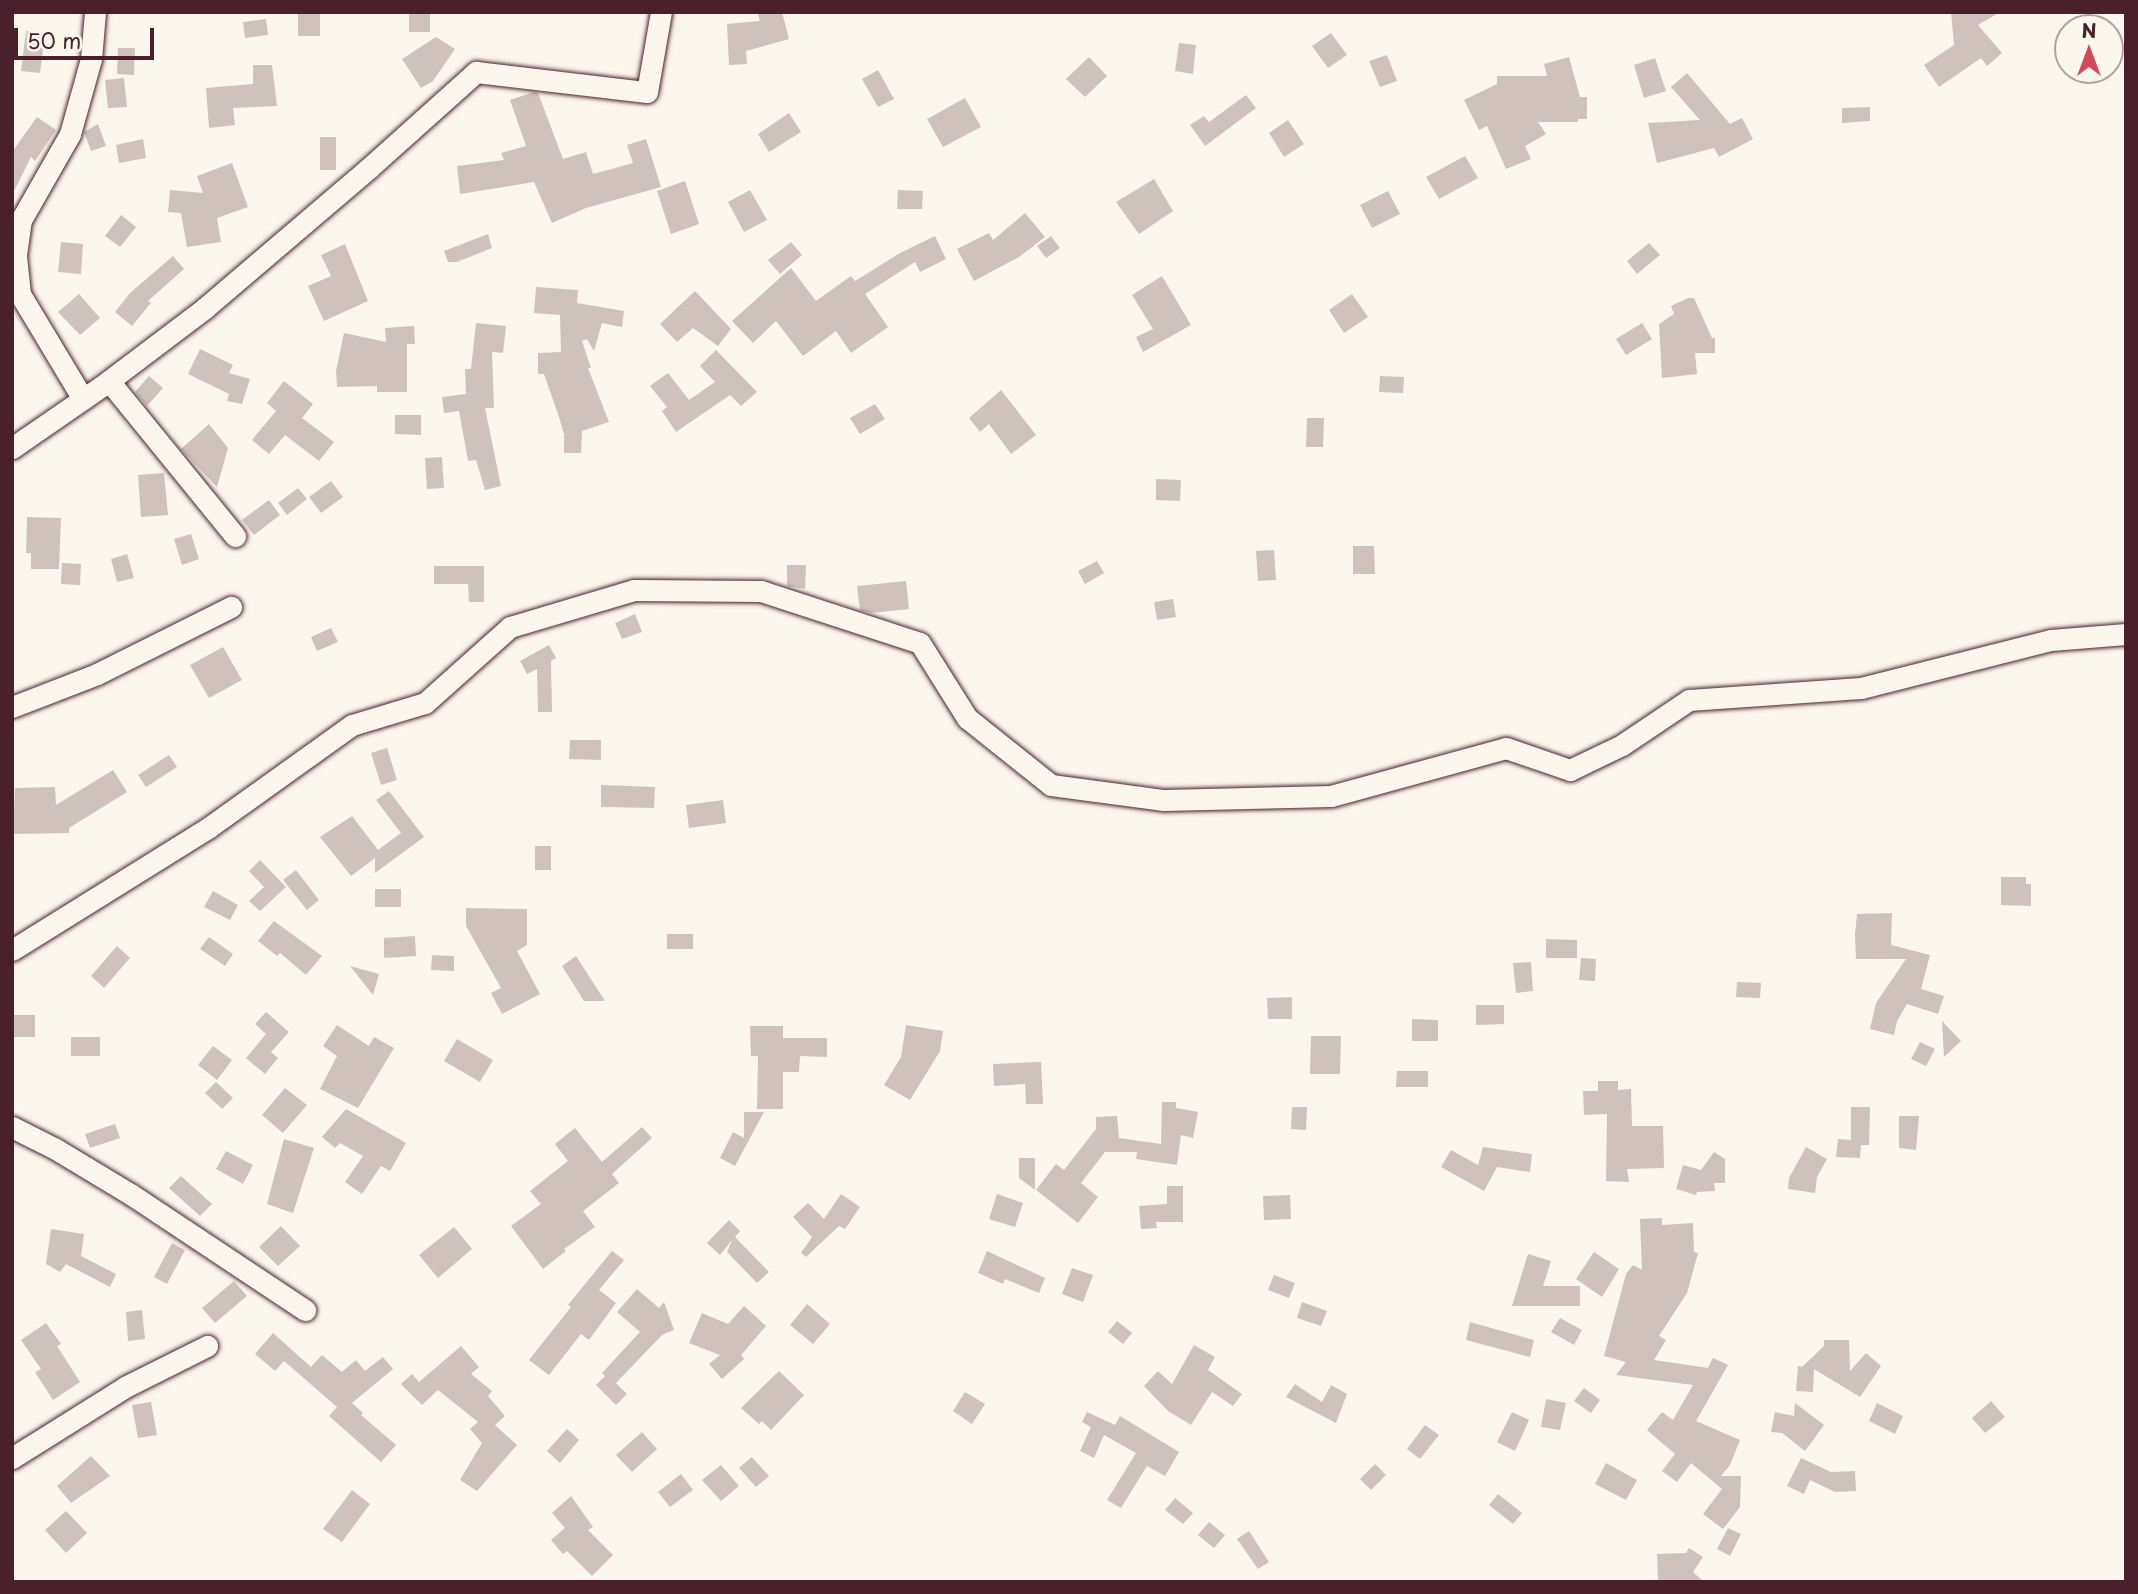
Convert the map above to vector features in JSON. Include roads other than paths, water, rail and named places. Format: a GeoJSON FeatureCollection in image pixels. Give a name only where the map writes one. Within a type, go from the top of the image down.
{"type":"FeatureCollection","features":[{"type":"Feature","properties":{"kind":"street"},"geometry":{"type":"LineString","coordinates":[[83,399],[20,294],[16,255],[21,220],[70,134],[92,59],[95,12]]}},
{"type":"Feature","properties":{"kind":"street"},"geometry":{"type":"LineString","coordinates":[[12,448],[109,381],[205,308],[476,72],[648,92],[661,12]]}},
{"type":"Feature","properties":{"kind":"street"},"geometry":{"type":"LineString","coordinates":[[109,381],[235,536]]}},
{"type":"Feature","properties":{"kind":"street"},"geometry":{"type":"LineString","coordinates":[[12,950],[208,828],[352,725],[425,703],[510,627],[634,590],[761,592],[920,643],[967,718],[1051,785],[1164,800],[1331,796],[1506,748],[1570,770],[1622,745],[1689,700],[1861,688],[2051,640],[2126,634]]}},
{"type":"Feature","properties":{"kind":"street"},"geometry":{"type":"LineString","coordinates":[[12,707],[97,674],[231,607]]}},
{"type":"Feature","properties":{"kind":"street"},"geometry":{"type":"LineString","coordinates":[[12,1127],[54,1148],[132,1195],[305,1310]]}},
{"type":"Feature","properties":{"kind":"street"},"geometry":{"type":"LineString","coordinates":[[12,1458],[125,1387],[207,1346]]}}]}
